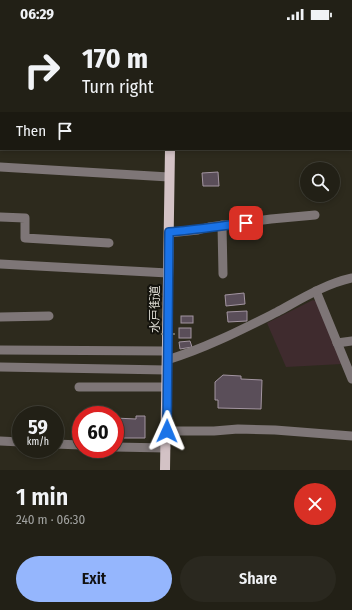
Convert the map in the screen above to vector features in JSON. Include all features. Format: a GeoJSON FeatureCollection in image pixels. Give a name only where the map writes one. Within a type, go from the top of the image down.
{"type":"FeatureCollection","features":[{"type":"Feature","properties":{"kind":"main road","name":"水戸街道"},"geometry":{"type":"LineString","coordinates":[[165,470],[167,431],[170,150]]}},
{"type":"Feature","properties":{"kind":"street"},"geometry":{"type":"LineString","coordinates":[[0,167],[169,177]]}},
{"type":"Feature","properties":{"kind":"street"},"geometry":{"type":"LineString","coordinates":[[169,232],[198,230],[222,225],[315,215]]}},
{"type":"Feature","properties":{"kind":"street"},"geometry":{"type":"LineString","coordinates":[[0,217],[25,218],[25,238],[109,243]]}},
{"type":"Feature","properties":{"kind":"street"},"geometry":{"type":"LineString","coordinates":[[222,225],[223,274]]}},
{"type":"Feature","properties":{"kind":"street"},"geometry":{"type":"LineString","coordinates":[[0,264],[168,273]]}},
{"type":"Feature","properties":{"kind":"street"},"geometry":{"type":"LineString","coordinates":[[0,368],[167,360],[206,347],[229,337],[316,291],[333,283],[352,278]]}},
{"type":"Feature","properties":{"kind":"street"},"geometry":{"type":"LineString","coordinates":[[316,291],[352,379]]}},
{"type":"Feature","properties":{"kind":"street"},"geometry":{"type":"LineString","coordinates":[[0,317],[49,316]]}},
{"type":"Feature","properties":{"kind":"street"},"geometry":{"type":"LineString","coordinates":[[337,343],[352,341]]}},
{"type":"Feature","properties":{"kind":"street"},"geometry":{"type":"LineString","coordinates":[[0,350],[167,360]]}},
{"type":"Feature","properties":{"kind":"street"},"geometry":{"type":"LineString","coordinates":[[79,387],[167,388]]}},
{"type":"Feature","properties":{"kind":"street"},"geometry":{"type":"LineString","coordinates":[[167,431],[214,431],[245,429],[352,436]]}},
{"type":"Feature","properties":{"kind":"street"},"geometry":{"type":"LineString","coordinates":[[0,441],[12,442]]}},
{"type":"Feature","properties":{"kind":"street"},"geometry":{"type":"LineString","coordinates":[[124,447],[166,448]]}},
{"type":"Feature","properties":{"kind":"path"},"geometry":{"type":"LineString","coordinates":[[161,334],[175,334]]}},
{"type":"Feature","properties":{"kind":"shaded area"},"geometry":{"type":"Polygon","coordinates":[[[313,300],[318,302],[342,364],[286,367],[267,323],[313,300]]]}},
{"type":"Feature","properties":{"kind":"building"},"geometry":{"type":"Polygon","coordinates":[[[218,172],[219,186],[203,186],[202,173],[218,172]]]}},
{"type":"Feature","properties":{"kind":"building"},"geometry":{"type":"Polygon","coordinates":[[[244,293],[245,304],[226,306],[225,295],[244,293]]]}},
{"type":"Feature","properties":{"kind":"building"},"geometry":{"type":"Polygon","coordinates":[[[247,311],[247,321],[228,322],[227,312],[247,311]]]}},
{"type":"Feature","properties":{"kind":"building"},"geometry":{"type":"Polygon","coordinates":[[[181,316],[193,316],[193,323],[181,323],[181,316]]]}},
{"type":"Feature","properties":{"kind":"building"},"geometry":{"type":"Polygon","coordinates":[[[179,328],[191,328],[191,338],[179,338],[179,328]]]}},
{"type":"Feature","properties":{"kind":"building"},"geometry":{"type":"Polygon","coordinates":[[[190,341],[192,347],[180,349],[179,342],[190,341]]]}},
{"type":"Feature","properties":{"kind":"building"},"geometry":{"type":"Polygon","coordinates":[[[223,375],[241,376],[241,379],[262,380],[261,409],[218,408],[218,400],[215,400],[215,382],[223,375]]]}},
{"type":"Feature","properties":{"kind":"building"},"geometry":{"type":"Polygon","coordinates":[[[136,416],[145,416],[145,438],[124,438],[124,418],[136,419],[136,416]]]}},
{"type":"Feature","properties":{"kind":"route"},"geometry":{"type":"LineString","coordinates":[[167,431],[169,232],[198,230],[209,227],[246,223]]}}]}
